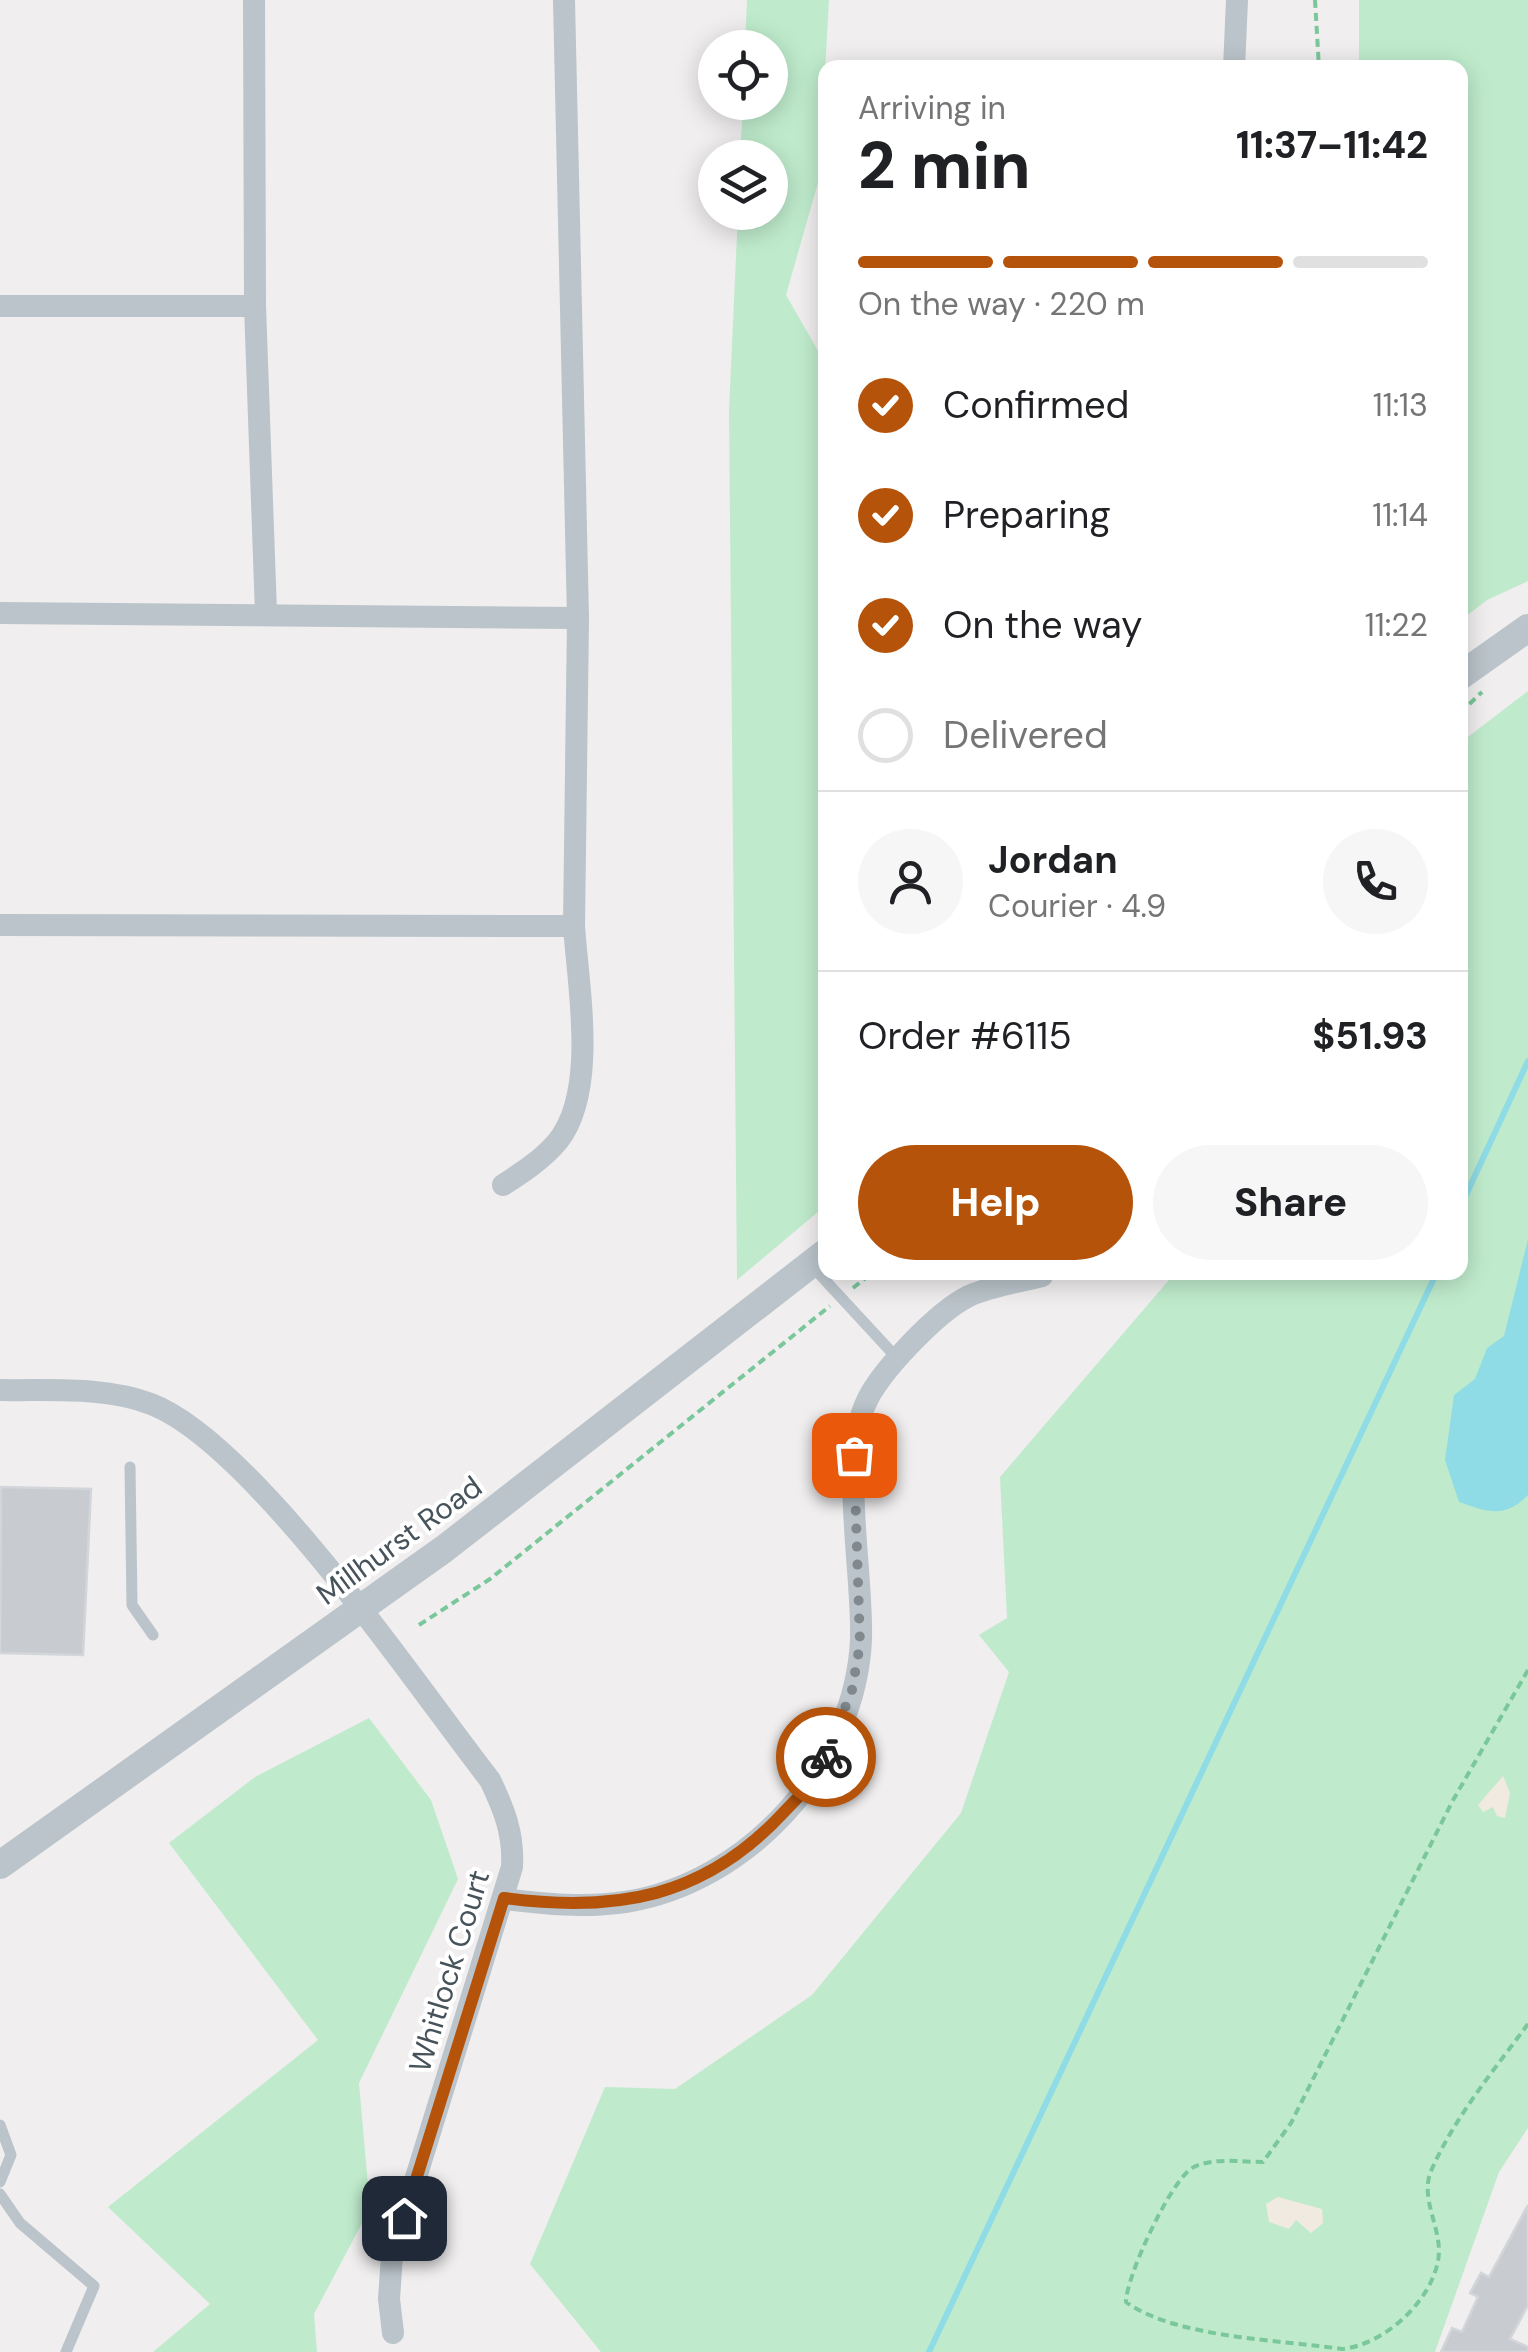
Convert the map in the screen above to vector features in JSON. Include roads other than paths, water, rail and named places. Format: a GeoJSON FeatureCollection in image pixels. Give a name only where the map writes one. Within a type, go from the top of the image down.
{"type":"FeatureCollection","features":[{"type":"Feature","properties":{"kind":"street"},"geometry":{"type":"LineString","coordinates":[[254,0],[255,306],[266,612]]}},
{"type":"Feature","properties":{"kind":"street"},"geometry":{"type":"LineString","coordinates":[[504,1185],[541,1159],[560,1138],[576,1109],[582,1049],[574,926],[578,618],[564,0]]}},
{"type":"Feature","properties":{"kind":"street"},"geometry":{"type":"LineString","coordinates":[[1234,60],[1237,0]]}},
{"type":"Feature","properties":{"kind":"street"},"geometry":{"type":"LineString","coordinates":[[0,306],[255,306]]}},
{"type":"Feature","properties":{"kind":"street"},"geometry":{"type":"LineString","coordinates":[[0,613],[266,612],[578,618]]}},
{"type":"Feature","properties":{"kind":"street"},"geometry":{"type":"LineString","coordinates":[[1468,670],[1528,628]]}},
{"type":"Feature","properties":{"kind":"street"},"geometry":{"type":"LineString","coordinates":[[0,925],[574,926]]}},
{"type":"Feature","properties":{"kind":"street","name":"Millhurst Road"},"geometry":{"type":"LineString","coordinates":[[0,1865],[574,1452],[818,1259]]}},
{"type":"Feature","properties":{"kind":"street"},"geometry":{"type":"LineString","coordinates":[[504,1898],[567,1906],[627,1902],[687,1885],[758,1840],[819,1775],[852,1690],[860,1644],[854,1455],[864,1407],[896,1357],[967,1296],[1027,1280]]}},
{"type":"Feature","properties":{"kind":"street","name":"Whitlock Court"},"geometry":{"type":"LineString","coordinates":[[0,1390],[98,1392],[152,1404],[196,1430],[280,1513],[490,1780],[513,1842],[504,1898],[392,2255],[389,2298],[393,2333]]}},
{"type":"Feature","properties":{"kind":"lane"},"geometry":{"type":"LineString","coordinates":[[831,1280],[842,1298],[896,1357]]}},
{"type":"Feature","properties":{"kind":"lane"},"geometry":{"type":"LineString","coordinates":[[130,1467],[132,1604],[153,1635]]}},
{"type":"Feature","properties":{"kind":"lane"},"geometry":{"type":"LineString","coordinates":[[0,2125],[11,2155],[0,2182]]}},
{"type":"Feature","properties":{"kind":"lane"},"geometry":{"type":"LineString","coordinates":[[0,2194],[20,2223],[94,2286],[66,2352]]}},
{"type":"Feature","properties":{"kind":"water"},"geometry":{"type":"Polygon","coordinates":[[[1528,1239],[1528,1495],[1511,1508],[1487,1511],[1459,1502],[1445,1460],[1454,1395],[1475,1379],[1487,1348],[1504,1336],[1528,1239]]]}},
{"type":"Feature","properties":{"kind":"waterway"},"geometry":{"type":"LineString","coordinates":[[1468,1191],[1528,1061]]}},
{"type":"Feature","properties":{"kind":"waterway"},"geometry":{"type":"LineString","coordinates":[[929,2352],[1433,1280]]}}]}
